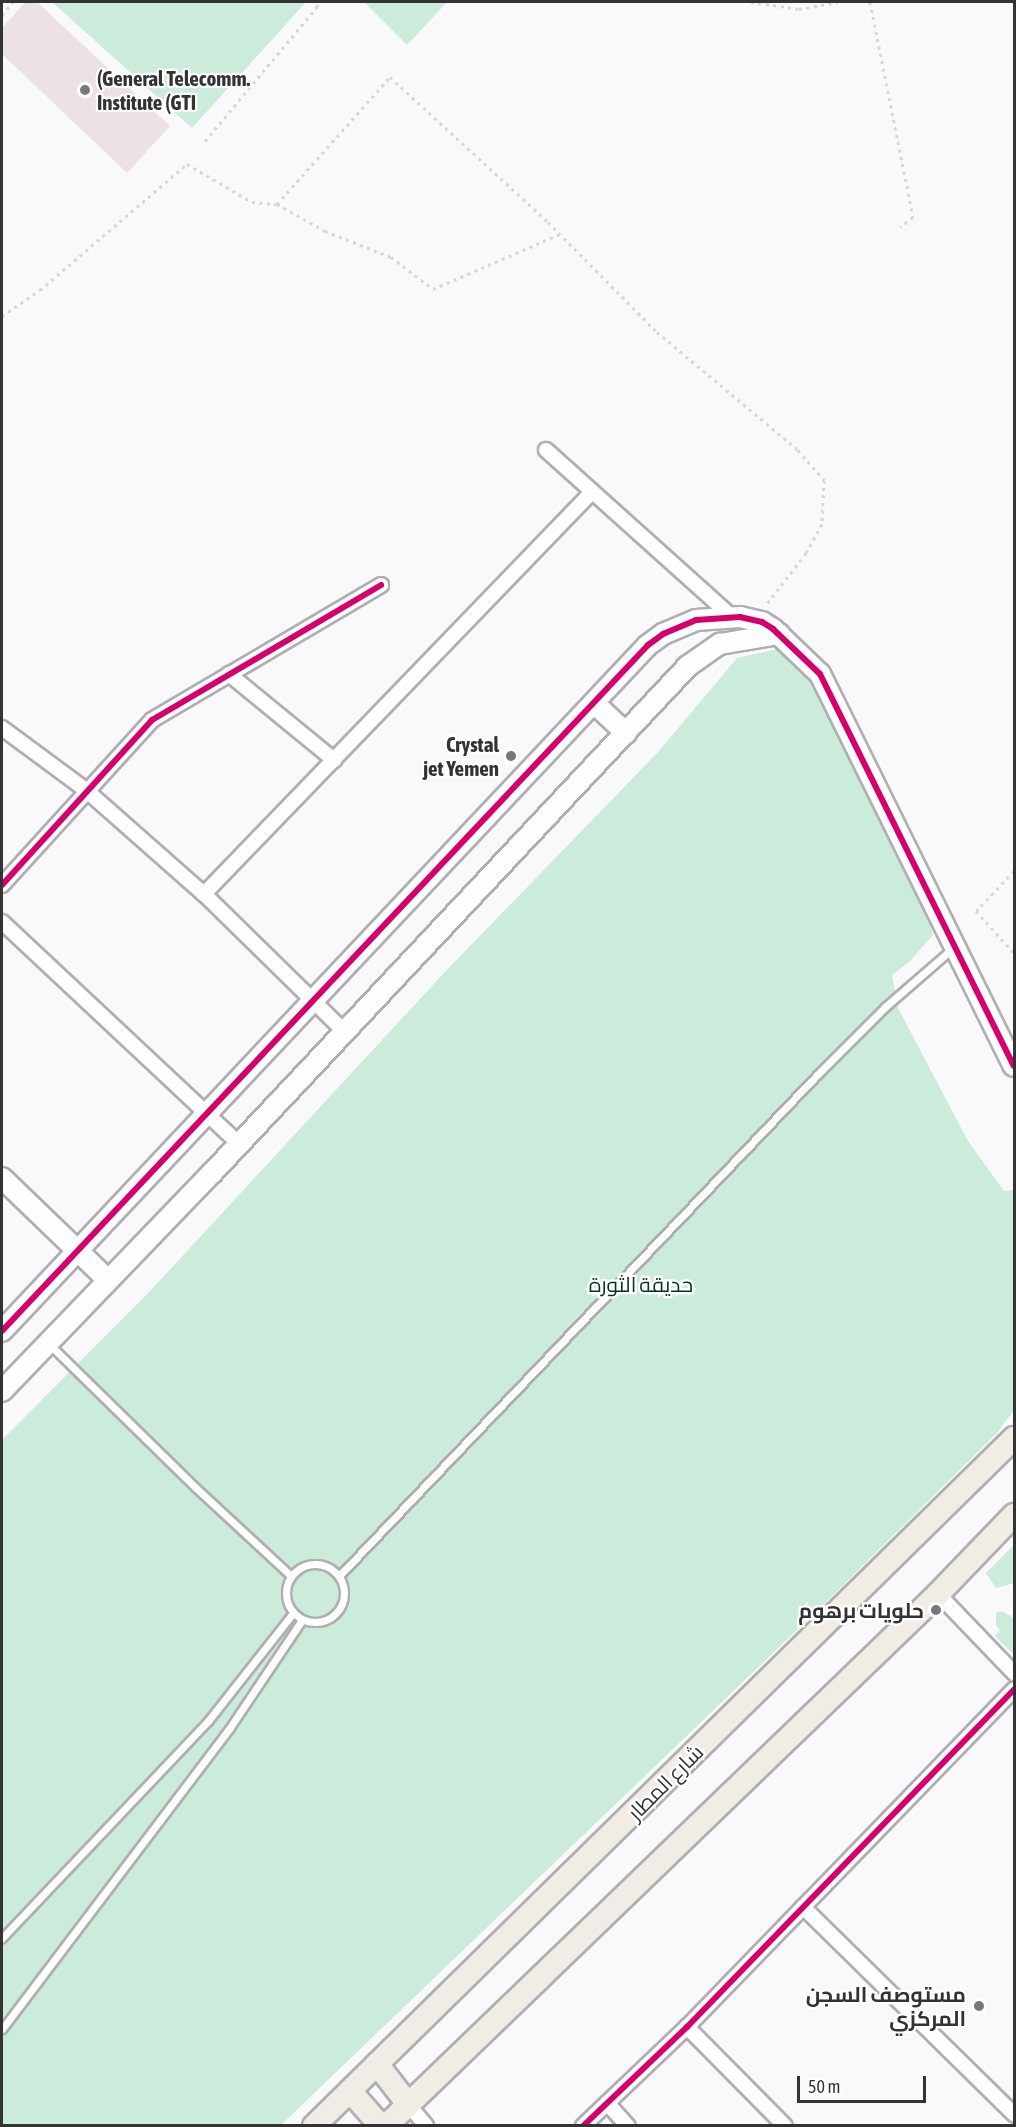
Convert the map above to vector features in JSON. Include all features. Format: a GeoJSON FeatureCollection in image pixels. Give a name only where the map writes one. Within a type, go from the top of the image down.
{"type":"FeatureCollection","features":[{"type":"Feature","properties":{"kind":"main road","name":"شارع المطار"},"geometry":{"type":"LineString","coordinates":[[314,2126],[1014,1438]]}},
{"type":"Feature","properties":{"kind":"main road"},"geometry":{"type":"LineString","coordinates":[[350,2091],[383,2126],[938,1594],[1014,1515]]}},
{"type":"Feature","properties":{"kind":"main road"},"geometry":{"type":"LineString","coordinates":[[377,2064],[407,2103]]}},
{"type":"Feature","properties":{"kind":"street"},"geometry":{"type":"LineString","coordinates":[[546,450],[723,617]]}},
{"type":"Feature","properties":{"kind":"street"},"geometry":{"type":"LineString","coordinates":[[204,894],[592,492]]}},
{"type":"Feature","properties":{"kind":"street"},"geometry":{"type":"LineString","coordinates":[[2,885],[152,720],[381,585]]}},
{"type":"Feature","properties":{"kind":"street"},"geometry":{"type":"LineString","coordinates":[[720,644],[723,617]]}},
{"type":"Feature","properties":{"kind":"street"},"geometry":{"type":"LineString","coordinates":[[2,1331],[648,645],[663,634],[696,620],[723,617],[755,620],[778,634],[808,660],[830,689],[1014,1066]]}},
{"type":"Feature","properties":{"kind":"street"},"geometry":{"type":"LineString","coordinates":[[2,1391],[345,1032],[688,666],[720,644],[732,640],[765,638],[778,634]]}},
{"type":"Feature","properties":{"kind":"street"},"geometry":{"type":"LineString","coordinates":[[230,674],[334,760]]}},
{"type":"Feature","properties":{"kind":"street"},"geometry":{"type":"LineString","coordinates":[[594,704],[626,734]]}},
{"type":"Feature","properties":{"kind":"street"},"geometry":{"type":"LineString","coordinates":[[2,728],[87,791],[204,894],[345,1032]]}},
{"type":"Feature","properties":{"kind":"street"},"geometry":{"type":"LineString","coordinates":[[2,922],[238,1144]]}},
{"type":"Feature","properties":{"kind":"street"},"geometry":{"type":"LineString","coordinates":[[2,1178],[108,1280]]}},
{"type":"Feature","properties":{"kind":"street"},"geometry":{"type":"LineString","coordinates":[[938,1594],[1014,1673]]}},
{"type":"Feature","properties":{"kind":"street"},"geometry":{"type":"LineString","coordinates":[[583,2126],[687,2027],[1014,1689]]}},
{"type":"Feature","properties":{"kind":"street"},"geometry":{"type":"LineString","coordinates":[[803,1907],[1014,2114]]}},
{"type":"Feature","properties":{"kind":"street"},"geometry":{"type":"LineString","coordinates":[[687,2027],[785,2126]]}},
{"type":"Feature","properties":{"kind":"street"},"geometry":{"type":"LineString","coordinates":[[407,2103],[426,2126]]}},
{"type":"Feature","properties":{"kind":"street"},"geometry":{"type":"LineString","coordinates":[[607,2103],[628,2126]]}},
{"type":"Feature","properties":{"kind":"lane"},"geometry":{"type":"LineString","coordinates":[[339,1576],[816,1076],[885,1007],[955,946]]}},
{"type":"Feature","properties":{"kind":"lane"},"geometry":{"type":"LineString","coordinates":[[48,1343],[195,1487],[291,1576]]}},
{"type":"Feature","properties":{"kind":"lane"},"geometry":{"type":"LineString","coordinates":[[311,1564],[331,1569],[339,1576],[345,1597],[335,1615],[319,1622],[302,1620],[293,1613],[285,1594],[291,1576],[298,1569],[311,1564]]}},
{"type":"Feature","properties":{"kind":"lane"},"geometry":{"type":"LineString","coordinates":[[2,1938],[208,1721],[293,1613]]}},
{"type":"Feature","properties":{"kind":"lane"},"geometry":{"type":"LineString","coordinates":[[2,2029],[229,1729],[302,1620]]}},
{"type":"Feature","properties":{"kind":"path"},"geometry":{"type":"LineString","coordinates":[[2,15],[13,2]]}},
{"type":"Feature","properties":{"kind":"path"},"geometry":{"type":"LineString","coordinates":[[205,141],[317,7],[318,2]]}},
{"type":"Feature","properties":{"kind":"path"},"geometry":{"type":"LineString","coordinates":[[752,2],[799,9],[837,2]]}},
{"type":"Feature","properties":{"kind":"path"},"geometry":{"type":"LineString","coordinates":[[870,2],[913,217],[900,227]]}},
{"type":"Feature","properties":{"kind":"path"},"geometry":{"type":"LineString","coordinates":[[277,204],[390,76],[560,234],[657,332],[798,450],[824,480],[822,524],[806,553],[755,620]]}},
{"type":"Feature","properties":{"kind":"path"},"geometry":{"type":"LineString","coordinates":[[2,316],[40,290],[187,164],[252,202],[277,204],[326,231],[391,257],[433,289],[560,234]]}},
{"type":"Feature","properties":{"kind":"path"},"geometry":{"type":"LineString","coordinates":[[1014,871],[976,911],[1014,952]]}},
{"type":"Feature","properties":{"kind":"green space"},"geometry":{"type":"Polygon","coordinates":[[[52,2],[306,2],[192,128],[52,2]]]}},
{"type":"Feature","properties":{"kind":"green space"},"geometry":{"type":"Polygon","coordinates":[[[364,2],[447,2],[407,45],[364,2]]]}},
{"type":"Feature","properties":{"kind":"green space","name":"حديقة الثورة"},"geometry":{"type":"Polygon","coordinates":[[[778,649],[808,676],[927,909],[933,935],[909,962],[892,975],[898,1008],[968,1141],[1004,1191],[1014,1190],[1014,1410],[997,1433],[821,1607],[281,2125],[2,2126],[2,1440],[152,1289],[444,973],[660,750],[737,658],[778,649]]]}},
{"type":"Feature","properties":{"kind":"green space"},"geometry":{"type":"Polygon","coordinates":[[[1014,1545],[1014,1583],[996,1588],[986,1573],[1014,1545]]]}},
{"type":"Feature","properties":{"kind":"green space"},"geometry":{"type":"Polygon","coordinates":[[[1002,1611],[1014,1618],[1014,1655],[995,1636],[1000,1630],[996,1625],[996,1613],[1002,1611]]]}},
{"type":"Feature","properties":{"kind":"building","name":"(General Telecomm. Institute (GTI"},"geometry":{"type":"Polygon","coordinates":[[[25,2],[37,2],[170,126],[127,173],[2,54],[2,28],[25,2]]]}},
{"type":"Feature","properties":{"kind":"cycle path"},"geometry":{"type":"LineString","coordinates":[[2,885],[152,720],[381,585]]}},
{"type":"Feature","properties":{"kind":"cycle path"},"geometry":{"type":"LineString","coordinates":[[2,1331],[648,645],[663,634],[696,620],[740,617],[762,622],[773,629],[820,674],[1014,1066]]}},
{"type":"Feature","properties":{"kind":"cycle path"},"geometry":{"type":"LineString","coordinates":[[583,2126],[687,2027],[1014,1689]]}},
{"type":"Feature","properties":{"kind":"place","name":"(General Telecomm. Institute (GTI"},"geometry":{"type":"Point","coordinates":[85,90]}},
{"type":"Feature","properties":{"kind":"place","name":"Crystal jet Yemen"},"geometry":{"type":"Point","coordinates":[511,756]}},
{"type":"Feature","properties":{"kind":"place","name":"حلويات برهوم"},"geometry":{"type":"Point","coordinates":[936,1610]}},
{"type":"Feature","properties":{"kind":"place","name":"مستوصف السجن المركزي"},"geometry":{"type":"Point","coordinates":[979,2006]}}]}
